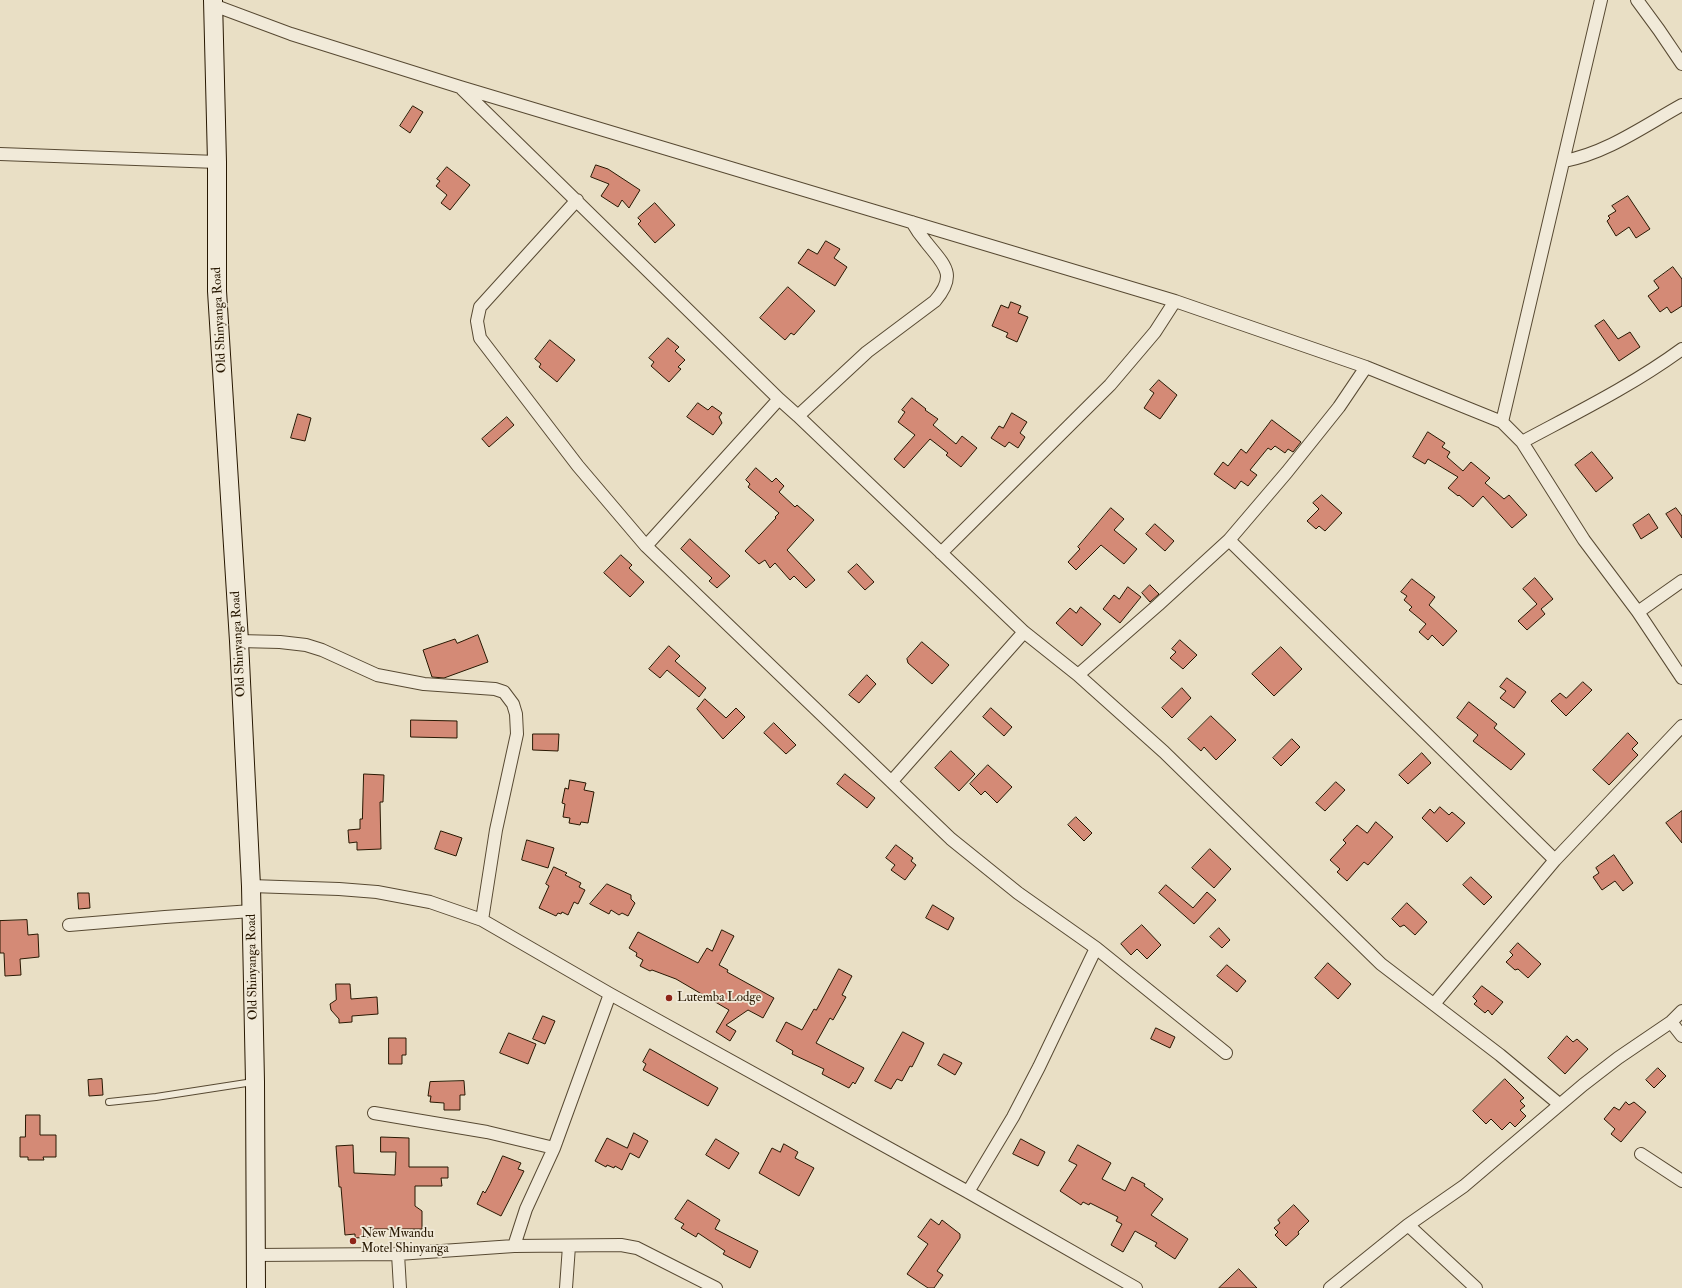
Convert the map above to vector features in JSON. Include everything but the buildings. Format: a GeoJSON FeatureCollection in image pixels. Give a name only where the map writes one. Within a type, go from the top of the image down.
{"type":"FeatureCollection","features":[{"type":"Feature","properties":{"kind":"main road","name":"Old Shinyanga Road"},"geometry":{"type":"LineString","coordinates":[[213,3],[218,162],[217,291],[239,641],[252,912],[256,1288]]}},
{"type":"Feature","properties":{"kind":"street"},"geometry":{"type":"LineString","coordinates":[[1502,422],[1601,0]]}},
{"type":"Feature","properties":{"kind":"street"},"geometry":{"type":"LineString","coordinates":[[1637,0],[1660,30],[1682,64]]}},
{"type":"Feature","properties":{"kind":"street"},"geometry":{"type":"LineString","coordinates":[[213,3],[291,34],[460,87],[1175,301],[1366,367],[1502,422],[1522,442],[1584,540],[1638,612],[1682,678]]}},
{"type":"Feature","properties":{"kind":"street"},"geometry":{"type":"LineString","coordinates":[[460,87],[577,200],[778,399],[798,416],[1024,632],[1078,674],[1164,752],[1381,964],[1500,1055],[1559,1104]]}},
{"type":"Feature","properties":{"kind":"street"},"geometry":{"type":"LineString","coordinates":[[1564,162],[1603,150],[1682,105]]}},
{"type":"Feature","properties":{"kind":"street"},"geometry":{"type":"LineString","coordinates":[[0,154],[218,162]]}},
{"type":"Feature","properties":{"kind":"street"},"geometry":{"type":"LineString","coordinates":[[577,200],[480,307],[478,315],[478,333],[480,338],[578,466],[646,546],[892,781],[951,840],[1018,893],[1096,948],[1226,1053]]}},
{"type":"Feature","properties":{"kind":"street"},"geometry":{"type":"LineString","coordinates":[[798,416],[867,352],[904,322],[935,301],[941,293],[947,280],[946,268],[912,222]]}},
{"type":"Feature","properties":{"kind":"street"},"geometry":{"type":"LineString","coordinates":[[941,553],[1110,385],[1155,332],[1175,301]]}},
{"type":"Feature","properties":{"kind":"street"},"geometry":{"type":"LineString","coordinates":[[1522,442],[1624,386],[1663,363],[1682,349]]}},
{"type":"Feature","properties":{"kind":"street"},"geometry":{"type":"LineString","coordinates":[[1078,674],[1158,605],[1229,540],[1287,472],[1339,407],[1366,367]]}},
{"type":"Feature","properties":{"kind":"street"},"geometry":{"type":"LineString","coordinates":[[646,546],[778,399]]}},
{"type":"Feature","properties":{"kind":"street"},"geometry":{"type":"LineString","coordinates":[[1229,540],[1555,860]]}},
{"type":"Feature","properties":{"kind":"street"},"geometry":{"type":"LineString","coordinates":[[1638,612],[1682,581]]}},
{"type":"Feature","properties":{"kind":"street"},"geometry":{"type":"LineString","coordinates":[[892,781],[1024,632]]}},
{"type":"Feature","properties":{"kind":"street"},"geometry":{"type":"LineString","coordinates":[[239,641],[280,642],[306,645],[322,650],[377,675],[424,684],[495,689],[506,694],[515,709],[517,734],[496,830],[482,920]]}},
{"type":"Feature","properties":{"kind":"street"},"geometry":{"type":"LineString","coordinates":[[1434,1004],[1555,860],[1682,726]]}},
{"type":"Feature","properties":{"kind":"street"},"geometry":{"type":"LineString","coordinates":[[251,886],[339,888],[377,892],[430,902],[482,920],[610,994],[968,1192],[1130,1287]]}},
{"type":"Feature","properties":{"kind":"street"},"geometry":{"type":"LineString","coordinates":[[69,925],[165,916],[252,912]]}},
{"type":"Feature","properties":{"kind":"street"},"geometry":{"type":"LineString","coordinates":[[968,1192],[1013,1117],[1039,1067],[1096,948]]}},
{"type":"Feature","properties":{"kind":"street"},"geometry":{"type":"LineString","coordinates":[[514,1246],[526,1209],[554,1148],[610,994]]}},
{"type":"Feature","properties":{"kind":"street"},"geometry":{"type":"LineString","coordinates":[[1330,1288],[1408,1226],[1464,1186],[1559,1104],[1618,1058],[1671,1022],[1682,1011]]}},
{"type":"Feature","properties":{"kind":"street"},"geometry":{"type":"LineString","coordinates":[[1671,1022],[1682,1036]]}},
{"type":"Feature","properties":{"kind":"street"},"geometry":{"type":"LineString","coordinates":[[374,1113],[487,1132],[554,1148]]}},
{"type":"Feature","properties":{"kind":"street"},"geometry":{"type":"LineString","coordinates":[[1640,1154],[1682,1181]]}},
{"type":"Feature","properties":{"kind":"street"},"geometry":{"type":"LineString","coordinates":[[1408,1226],[1476,1288]]}},
{"type":"Feature","properties":{"kind":"street"},"geometry":{"type":"LineString","coordinates":[[255,1255],[398,1254],[514,1246],[620,1245],[637,1248],[716,1288]]}},
{"type":"Feature","properties":{"kind":"street"},"geometry":{"type":"LineString","coordinates":[[566,1288],[569,1246]]}},
{"type":"Feature","properties":{"kind":"street"},"geometry":{"type":"LineString","coordinates":[[398,1254],[400,1288]]}},
{"type":"Feature","properties":{"kind":"lane"},"geometry":{"type":"LineString","coordinates":[[110,1102],[156,1097],[255,1082]]}},
{"type":"Feature","properties":{"kind":"place","name":"Lutemba Lodge"},"geometry":{"type":"Point","coordinates":[669,998]}},
{"type":"Feature","properties":{"kind":"place","name":"New Mwandu Motel Shinyanga"},"geometry":{"type":"Point","coordinates":[353,1241]}}]}
